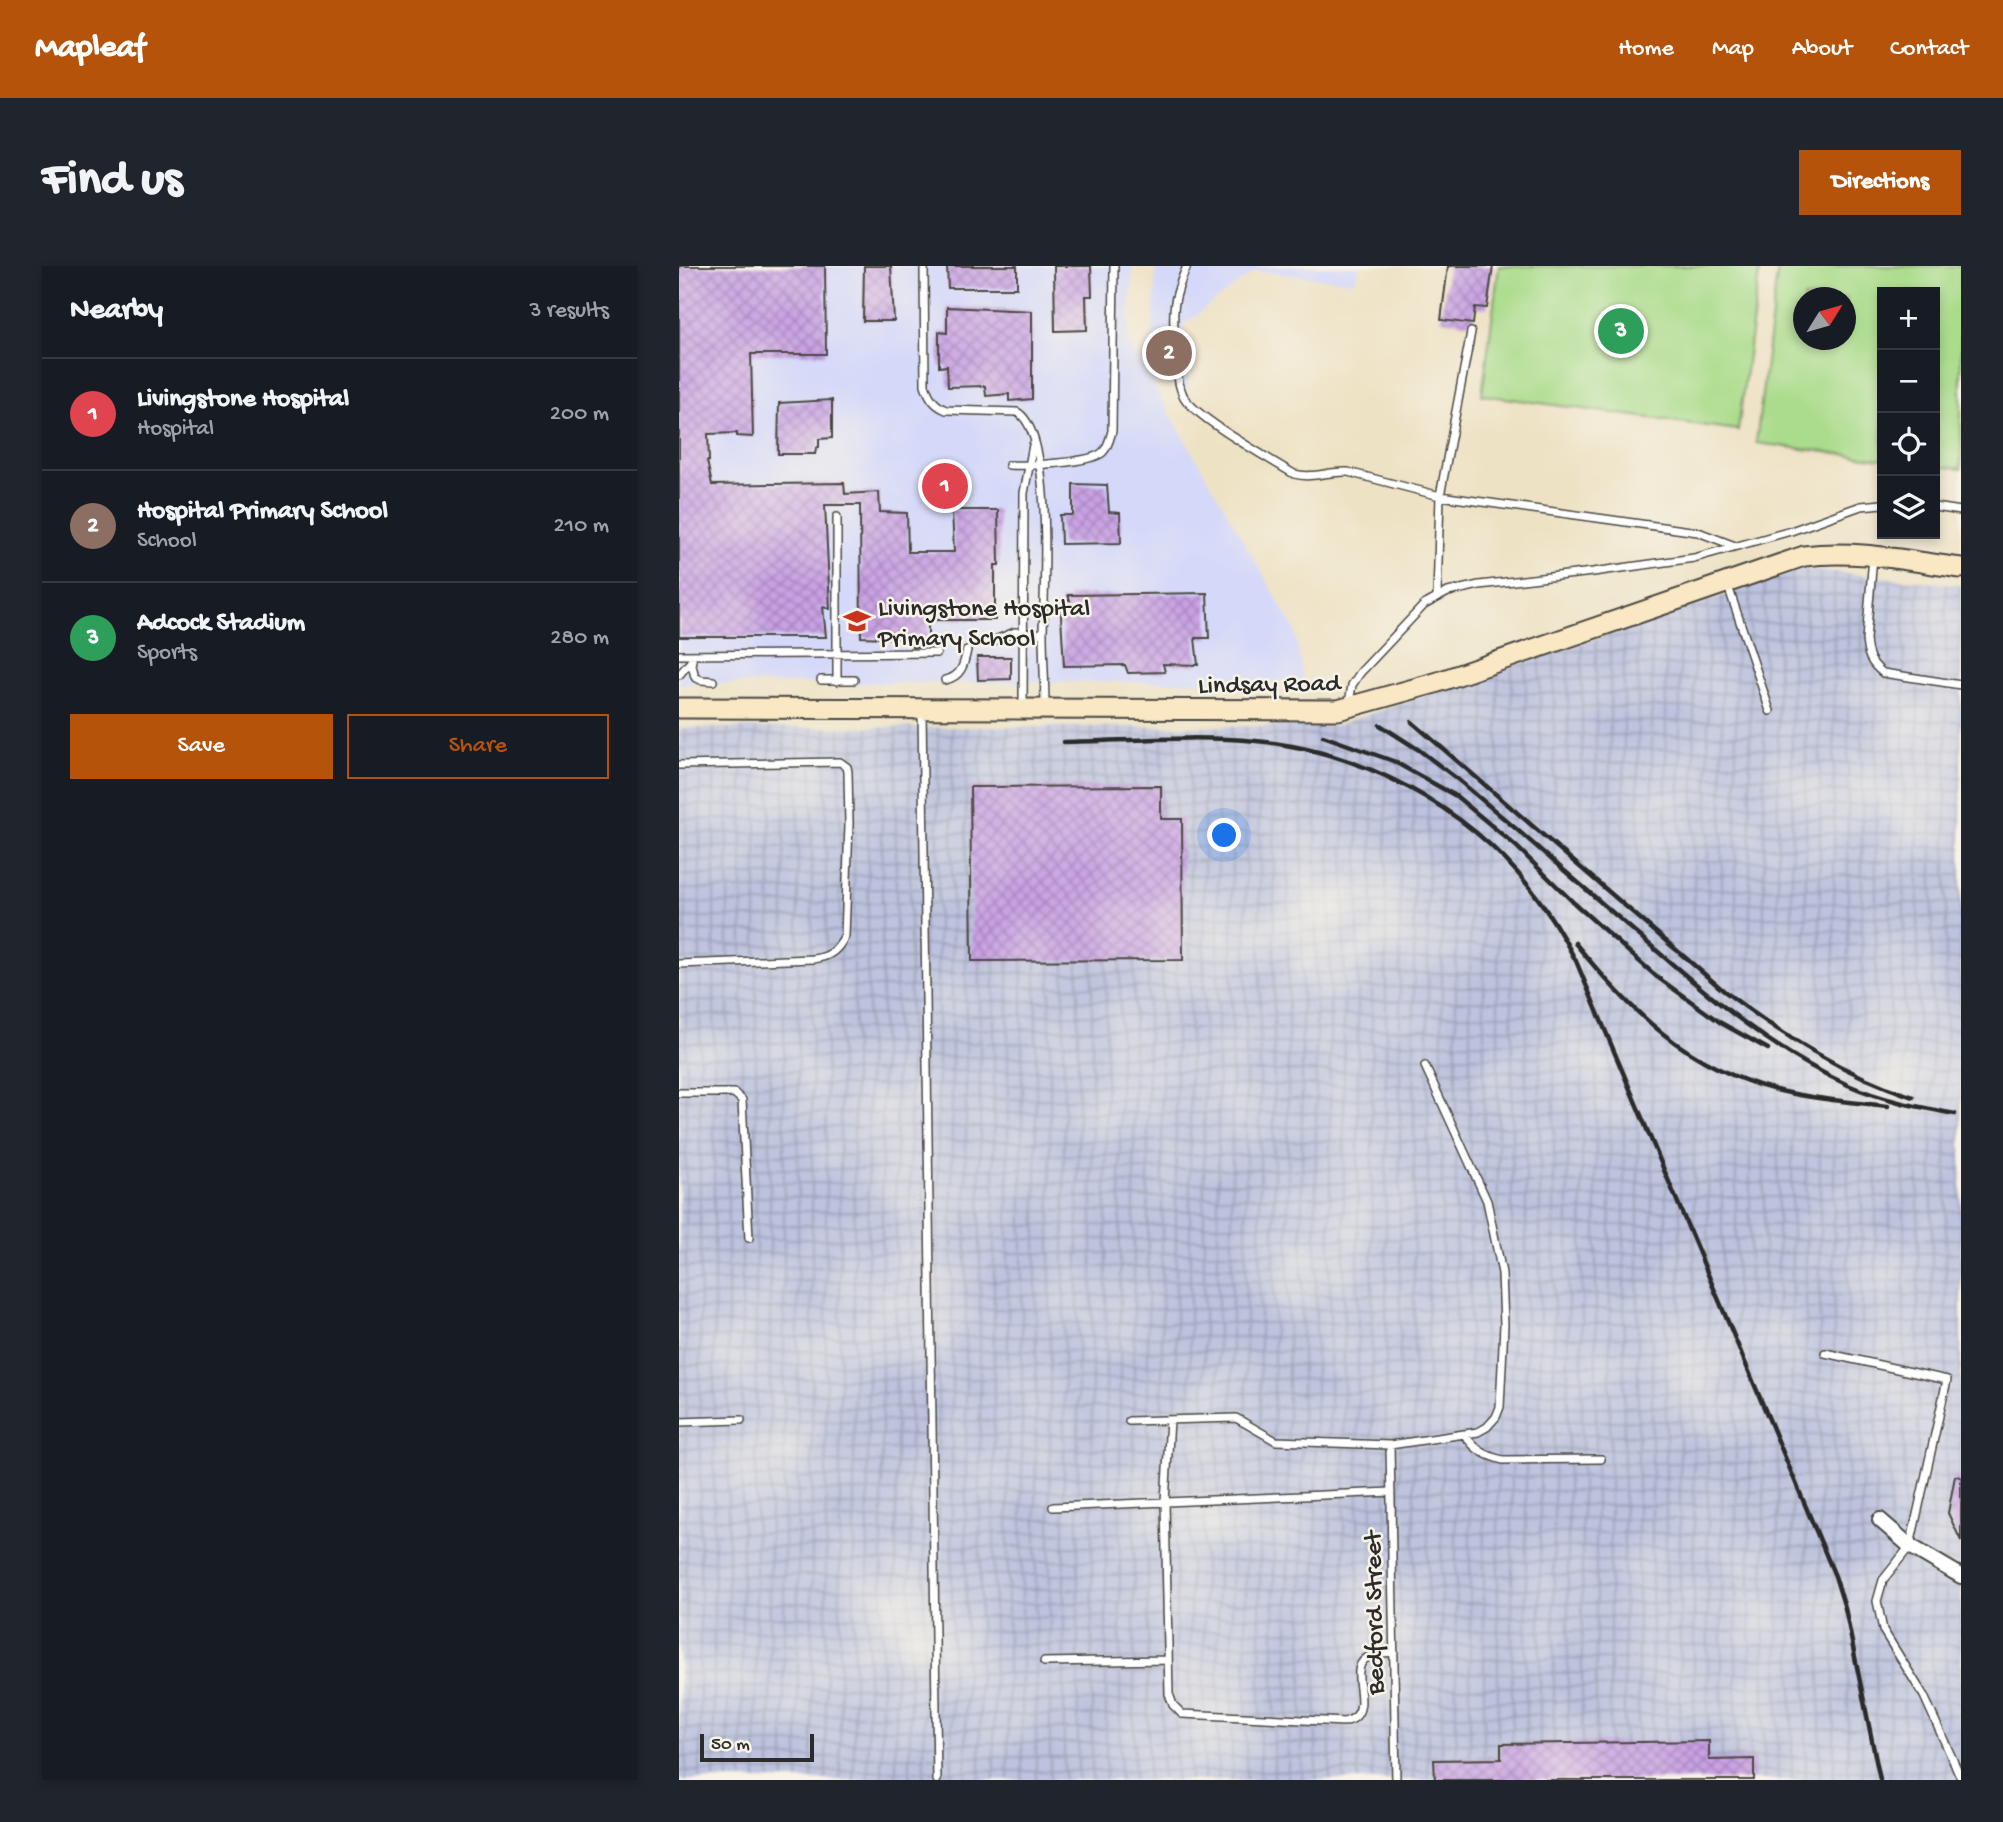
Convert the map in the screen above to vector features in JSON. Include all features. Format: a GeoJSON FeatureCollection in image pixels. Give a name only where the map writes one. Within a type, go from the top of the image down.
{"type":"FeatureCollection","features":[{"type":"Feature","properties":{"kind":"street","name":"Lindsay Road"},"geometry":{"type":"LineString","coordinates":[[679,708],[1349,708],[1435,683],[1804,556],[1834,553],[1961,568]]}},
{"type":"Feature","properties":{"kind":"street"},"geometry":{"type":"LineString","coordinates":[[1880,1520],[1910,1546],[1961,1576]]}},
{"type":"Feature","properties":{"kind":"lane"},"geometry":{"type":"LineString","coordinates":[[924,266],[925,385],[932,400],[946,410],[1017,412],[1027,421],[1034,441],[1044,488],[1045,709]]}},
{"type":"Feature","properties":{"kind":"lane"},"geometry":{"type":"LineString","coordinates":[[1009,465],[1029,466],[1096,457],[1103,453],[1112,431],[1114,266]]}},
{"type":"Feature","properties":{"kind":"lane"},"geometry":{"type":"LineString","coordinates":[[1187,266],[1177,289],[1172,311],[1179,382],[1185,398],[1191,405],[1294,474],[1307,478],[1320,477],[1334,471],[1348,472],[1440,495],[1698,532],[1737,546]]}},
{"type":"Feature","properties":{"kind":"lane"},"geometry":{"type":"LineString","coordinates":[[1437,596],[1440,495],[1471,332]]}},
{"type":"Feature","properties":{"kind":"lane"},"geometry":{"type":"LineString","coordinates":[[1023,709],[1024,492],[1034,441]]}},
{"type":"Feature","properties":{"kind":"lane"},"geometry":{"type":"LineString","coordinates":[[1349,708],[1352,685],[1360,673],[1424,605],[1437,596],[1463,587],[1694,558],[1791,531],[1861,506],[1877,504]]}},
{"type":"Feature","properties":{"kind":"lane"},"geometry":{"type":"LineString","coordinates":[[1940,508],[1961,511]]}},
{"type":"Feature","properties":{"kind":"lane"},"geometry":{"type":"LineString","coordinates":[[837,517],[837,681]]}},
{"type":"Feature","properties":{"kind":"lane"},"geometry":{"type":"LineString","coordinates":[[1873,556],[1866,639],[1869,658],[1883,673],[1961,685]]}},
{"type":"Feature","properties":{"kind":"lane"},"geometry":{"type":"LineString","coordinates":[[1727,582],[1770,711]]}},
{"type":"Feature","properties":{"kind":"lane"},"geometry":{"type":"LineString","coordinates":[[988,643],[1009,634],[1043,634]]}},
{"type":"Feature","properties":{"kind":"lane"},"geometry":{"type":"LineString","coordinates":[[945,680],[959,673],[967,650]]}},
{"type":"Feature","properties":{"kind":"lane"},"geometry":{"type":"LineString","coordinates":[[679,655],[692,659],[937,653]]}},
{"type":"Feature","properties":{"kind":"lane"},"geometry":{"type":"LineString","coordinates":[[679,675],[692,659]]}},
{"type":"Feature","properties":{"kind":"lane"},"geometry":{"type":"LineString","coordinates":[[692,659],[695,677],[713,681]]}},
{"type":"Feature","properties":{"kind":"lane"},"geometry":{"type":"LineString","coordinates":[[821,680],[854,680]]}},
{"type":"Feature","properties":{"kind":"lane"},"geometry":{"type":"LineString","coordinates":[[922,708],[937,1780]]}},
{"type":"Feature","properties":{"kind":"lane"},"geometry":{"type":"LineString","coordinates":[[679,765],[840,762],[847,767],[848,772],[849,824],[845,936],[834,951],[825,958],[679,964]]}},
{"type":"Feature","properties":{"kind":"lane"},"geometry":{"type":"LineString","coordinates":[[1129,1421],[1236,1418],[1276,1441],[1390,1445],[1465,1435],[1487,1427],[1496,1417],[1500,1407],[1504,1325],[1502,1273],[1487,1200],[1425,1066]]}},
{"type":"Feature","properties":{"kind":"lane"},"geometry":{"type":"LineString","coordinates":[[679,1093],[734,1093],[743,1100],[749,1238]]}},
{"type":"Feature","properties":{"kind":"lane"},"geometry":{"type":"LineString","coordinates":[[1825,1353],[1947,1380],[1910,1546],[1883,1580],[1877,1601],[1883,1630],[1924,1696],[1961,1779]]}},
{"type":"Feature","properties":{"kind":"lane"},"geometry":{"type":"LineString","coordinates":[[679,1422],[741,1420]]}},
{"type":"Feature","properties":{"kind":"lane"},"geometry":{"type":"LineString","coordinates":[[1170,1420],[1165,1502],[1169,1694],[1173,1705],[1182,1714],[1344,1722],[1355,1718],[1360,1710],[1361,1662],[1369,1656],[1394,1652]]}},
{"type":"Feature","properties":{"kind":"lane"},"geometry":{"type":"LineString","coordinates":[[1465,1435],[1472,1445],[1487,1456],[1503,1460],[1601,1459]]}},
{"type":"Feature","properties":{"kind":"lane","name":"Bedford Street"},"geometry":{"type":"LineString","coordinates":[[1390,1445],[1396,1780]]}},
{"type":"Feature","properties":{"kind":"lane"},"geometry":{"type":"LineString","coordinates":[[1053,1507],[1391,1492]]}},
{"type":"Feature","properties":{"kind":"lane"},"geometry":{"type":"LineString","coordinates":[[1044,1662],[1168,1660]]}},
{"type":"Feature","properties":{"kind":"shaded area"},"geometry":{"type":"Polygon","coordinates":[[[679,266],[1133,266],[1128,341],[1150,378],[1156,266],[1360,266],[1355,282],[1255,271],[1183,325],[1189,388],[1152,382],[1295,630],[1303,681],[679,684],[679,266]]]}},
{"type":"Feature","properties":{"kind":"shaded area"},"geometry":{"type":"Polygon","coordinates":[[[1803,569],[1961,585],[1961,1780],[679,1780],[679,728],[1334,726],[1803,569]]]}},
{"type":"Feature","properties":{"kind":"green space"},"geometry":{"type":"Polygon","coordinates":[[[1499,266],[1760,266],[1738,430],[1482,395],[1499,266]]]}},
{"type":"Feature","properties":{"kind":"green space"},"geometry":{"type":"Polygon","coordinates":[[[1778,266],[1961,266],[1961,469],[1940,467],[1940,287],[1877,287],[1877,458],[1756,443],[1778,266]]]}},
{"type":"Feature","properties":{"kind":"building"},"geometry":{"type":"Polygon","coordinates":[[[679,266],[825,266],[826,354],[751,354],[753,437],[737,436],[737,433],[708,434],[707,461],[712,485],[844,483],[845,494],[879,492],[880,512],[907,513],[908,552],[954,552],[952,510],[998,510],[999,565],[995,565],[995,620],[928,620],[928,647],[912,647],[912,639],[861,637],[860,505],[825,505],[830,609],[823,607],[826,637],[679,637],[679,266]]]}},
{"type":"Feature","properties":{"kind":"building"},"geometry":{"type":"Polygon","coordinates":[[[864,266],[891,266],[894,321],[863,321],[864,266]]]}},
{"type":"Feature","properties":{"kind":"building"},"geometry":{"type":"Polygon","coordinates":[[[947,266],[1017,266],[1017,288],[948,288],[947,266]]]}},
{"type":"Feature","properties":{"kind":"building"},"geometry":{"type":"Polygon","coordinates":[[[1054,266],[1091,266],[1092,296],[1086,296],[1087,330],[1055,331],[1054,266]]]}},
{"type":"Feature","properties":{"kind":"building"},"geometry":{"type":"Polygon","coordinates":[[[1448,266],[1493,266],[1487,308],[1475,307],[1473,324],[1441,320],[1448,266]]]}},
{"type":"Feature","properties":{"kind":"building"},"geometry":{"type":"Polygon","coordinates":[[[947,307],[1032,311],[1032,399],[1009,401],[1009,394],[986,396],[985,386],[948,387],[947,366],[939,367],[939,332],[947,333],[947,307]]]}},
{"type":"Feature","properties":{"kind":"building"},"geometry":{"type":"Polygon","coordinates":[[[832,400],[832,438],[819,439],[815,454],[778,454],[779,403],[832,400]]]}},
{"type":"Feature","properties":{"kind":"building"},"geometry":{"type":"Polygon","coordinates":[[[1073,484],[1107,485],[1109,512],[1120,513],[1121,543],[1061,544],[1060,515],[1073,515],[1073,484]]]}},
{"type":"Feature","properties":{"kind":"building"},"geometry":{"type":"Polygon","coordinates":[[[1207,593],[1209,638],[1195,638],[1198,665],[1163,664],[1165,672],[1128,673],[1125,665],[1064,666],[1060,599],[1070,600],[1068,595],[1207,593]]]}},
{"type":"Feature","properties":{"kind":"building"},"geometry":{"type":"Polygon","coordinates":[[[977,657],[1011,657],[1011,679],[978,680],[977,657]]]}},
{"type":"Feature","properties":{"kind":"building"},"geometry":{"type":"Polygon","coordinates":[[[1161,786],[1161,819],[1182,819],[1183,960],[972,961],[970,787],[1161,786]]]}},
{"type":"Feature","properties":{"kind":"building"},"geometry":{"type":"Polygon","coordinates":[[[1955,1476],[1961,1477],[1961,1541],[1948,1513],[1955,1476]]]}},
{"type":"Feature","properties":{"kind":"building"},"geometry":{"type":"Polygon","coordinates":[[[1709,1741],[1709,1760],[1754,1759],[1754,1780],[1435,1780],[1434,1760],[1501,1759],[1501,1744],[1709,1741]]]}},
{"type":"Feature","properties":{"kind":"railway"},"geometry":{"type":"LineString","coordinates":[[1412,722],[1724,991],[1814,1052],[1862,1077],[1913,1097]]}},
{"type":"Feature","properties":{"kind":"railway"},"geometry":{"type":"LineString","coordinates":[[1380,725],[1456,778],[1695,984],[1769,1040],[1848,1085],[1874,1095],[1955,1114]]}},
{"type":"Feature","properties":{"kind":"railway"},"geometry":{"type":"LineString","coordinates":[[1323,736],[1393,761],[1456,796],[1516,846],[1574,903],[1657,977],[1721,1023],[1768,1049]]}},
{"type":"Feature","properties":{"kind":"railway"},"geometry":{"type":"LineString","coordinates":[[1064,742],[1233,739],[1295,747],[1334,757],[1372,770],[1443,808],[1505,859],[1531,889],[1576,961],[1835,1576],[1845,1608],[1880,1780]]}},
{"type":"Feature","properties":{"kind":"railway"},"geometry":{"type":"LineString","coordinates":[[1575,943],[1640,1014],[1688,1052],[1715,1067],[1776,1090],[1888,1106]]}},
{"type":"Feature","properties":{"kind":"place","name":"Adcock Stadium"},"geometry":{"type":"Point","coordinates":[1621,331]}},
{"type":"Feature","properties":{"kind":"place","name":"Hospital Primary School"},"geometry":{"type":"Point","coordinates":[1169,353]}},
{"type":"Feature","properties":{"kind":"place","name":"Livingstone Hospital"},"geometry":{"type":"Point","coordinates":[945,486]}},
{"type":"Feature","properties":{"kind":"place","name":"Livingstone Hospital Primary School"},"geometry":{"type":"Point","coordinates":[857,621]}}]}
